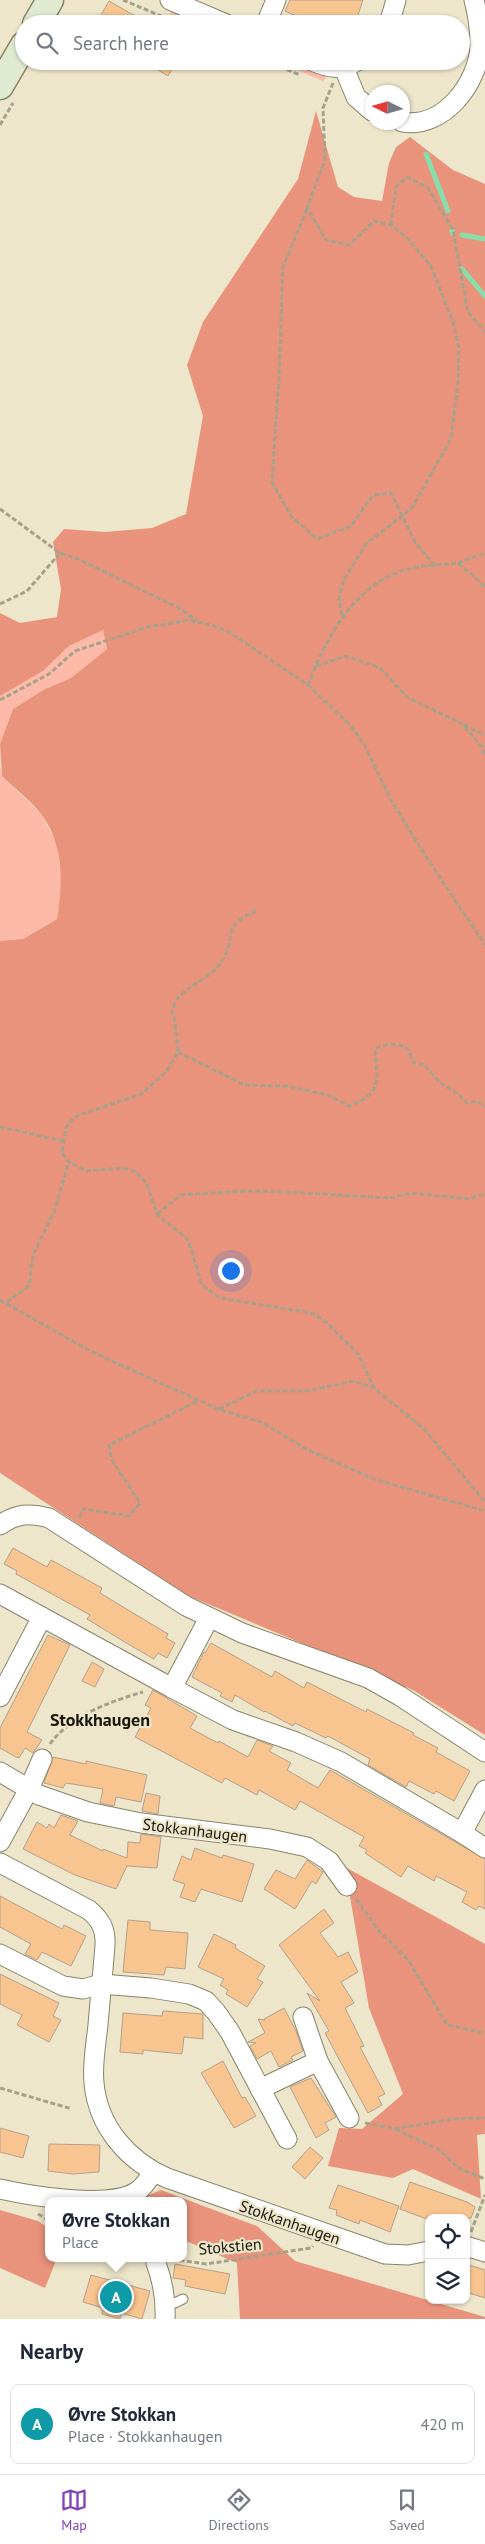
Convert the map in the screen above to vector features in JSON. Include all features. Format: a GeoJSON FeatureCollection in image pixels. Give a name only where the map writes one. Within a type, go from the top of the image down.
{"type":"FeatureCollection","features":[{"type":"Feature","properties":{"kind":"main road"},"geometry":{"type":"LineString","coordinates":[[41,15],[50,0]]}},
{"type":"Feature","properties":{"kind":"main road"},"geometry":{"type":"LineString","coordinates":[[0,86],[15,60]]}},
{"type":"Feature","properties":{"kind":"street"},"geometry":{"type":"LineString","coordinates":[[270,15],[276,0]]}},
{"type":"Feature","properties":{"kind":"street"},"geometry":{"type":"LineString","coordinates":[[392,15],[396,0]]}},
{"type":"Feature","properties":{"kind":"street"},"geometry":{"type":"LineString","coordinates":[[410,122],[425,121],[440,114],[466,88],[475,68],[480,47],[478,15],[474,0]]}},
{"type":"Feature","properties":{"kind":"street"},"geometry":{"type":"LineString","coordinates":[[167,9],[191,15]]}},
{"type":"Feature","properties":{"kind":"street"},"geometry":{"type":"LineString","coordinates":[[352,70],[356,97],[365,105]]}},
{"type":"Feature","properties":{"kind":"street"},"geometry":{"type":"LineString","coordinates":[[0,1525],[16,1516],[37,1515],[49,1518],[156,1589],[209,1618],[242,1633],[368,1678],[400,1696],[485,1752]]}},
{"type":"Feature","properties":{"kind":"street"},"geometry":{"type":"LineString","coordinates":[[0,1594],[233,1720],[296,1742],[341,1762],[485,1848]]}},
{"type":"Feature","properties":{"kind":"street"},"geometry":{"type":"LineString","coordinates":[[0,1697],[42,1617]]}},
{"type":"Feature","properties":{"kind":"street"},"geometry":{"type":"LineString","coordinates":[[165,1684],[209,1618]]}},
{"type":"Feature","properties":{"kind":"street"},"geometry":{"type":"LineString","coordinates":[[0,1842],[29,1790],[42,1759]]}},
{"type":"Feature","properties":{"kind":"street","name":"Stokkanhaugen"},"geometry":{"type":"LineString","coordinates":[[0,1772],[29,1790],[75,1808],[141,1823],[298,1844],[313,1850],[329,1861],[347,1886]]}},
{"type":"Feature","properties":{"kind":"street"},"geometry":{"type":"LineString","coordinates":[[462,1833],[485,1790]]}},
{"type":"Feature","properties":{"kind":"street","name":"Stokkanhaugen"},"geometry":{"type":"LineString","coordinates":[[0,1863],[95,1916],[104,1929],[106,1937],[94,2068],[98,2102],[102,2116],[116,2140],[133,2157],[153,2172],[320,2233],[385,2254],[408,2255],[425,2252]]}},
{"type":"Feature","properties":{"kind":"street"},"geometry":{"type":"LineString","coordinates":[[0,1954],[63,1986],[83,1989],[102,1984],[177,1991],[206,2001],[221,2019],[287,2139]]}},
{"type":"Feature","properties":{"kind":"street"},"geometry":{"type":"LineString","coordinates":[[303,2017],[318,2061],[349,2118]]}},
{"type":"Feature","properties":{"kind":"street"},"geometry":{"type":"LineString","coordinates":[[260,2089],[318,2061]]}},
{"type":"Feature","properties":{"kind":"street"},"geometry":{"type":"LineString","coordinates":[[119,2197],[137,2192],[153,2172]]}},
{"type":"Feature","properties":{"kind":"street"},"geometry":{"type":"LineString","coordinates":[[0,2189],[47,2197]]}},
{"type":"Feature","properties":{"kind":"street"},"geometry":{"type":"LineString","coordinates":[[156,2263],[171,2307]]}},
{"type":"Feature","properties":{"kind":"path"},"geometry":{"type":"LineString","coordinates":[[123,0],[167,9]]}},
{"type":"Feature","properties":{"kind":"path"},"geometry":{"type":"LineString","coordinates":[[346,70],[330,86],[323,108],[325,160],[283,267],[279,377],[272,482],[291,516],[317,538],[352,526],[373,494],[391,493],[401,516],[416,542],[435,566]]}},
{"type":"Feature","properties":{"kind":"path"},"geometry":{"type":"LineString","coordinates":[[391,225],[396,186],[407,177],[428,188],[453,230],[468,312],[485,332]]}},
{"type":"Feature","properties":{"kind":"path"},"geometry":{"type":"LineString","coordinates":[[307,208],[326,240],[349,244],[374,221],[391,225],[406,237],[431,266],[453,322],[459,348],[458,382],[451,439],[412,508],[366,544],[344,579],[339,598],[342,618]]}},
{"type":"Feature","properties":{"kind":"path"},"geometry":{"type":"LineString","coordinates":[[0,509],[60,553],[78,559],[181,609],[198,621],[228,632],[308,685],[350,725],[364,744],[390,798],[485,945]]}},
{"type":"Feature","properties":{"kind":"path"},"geometry":{"type":"LineString","coordinates":[[0,604],[27,591],[60,553]]}},
{"type":"Feature","properties":{"kind":"path"},"geometry":{"type":"LineString","coordinates":[[308,685],[315,666],[342,618],[374,585],[407,569],[458,563],[485,553]]}},
{"type":"Feature","properties":{"kind":"path"},"geometry":{"type":"LineString","coordinates":[[458,563],[485,586]]}},
{"type":"Feature","properties":{"kind":"path"},"geometry":{"type":"LineString","coordinates":[[0,700],[49,674],[75,651],[148,627],[180,621],[198,621]]}},
{"type":"Feature","properties":{"kind":"path"},"geometry":{"type":"LineString","coordinates":[[315,666],[346,656],[380,668],[408,698],[485,736]]}},
{"type":"Feature","properties":{"kind":"path"},"geometry":{"type":"LineString","coordinates":[[461,724],[483,748],[485,757]]}},
{"type":"Feature","properties":{"kind":"path"},"geometry":{"type":"LineString","coordinates":[[256,911],[242,917],[232,928],[223,959],[206,978],[177,998],[172,1012],[175,1021],[178,1052],[166,1072],[141,1094],[74,1117],[66,1128],[62,1153],[69,1162],[86,1170],[123,1168],[136,1172],[147,1184],[156,1214],[188,1240],[202,1284],[220,1298],[312,1313],[326,1322],[358,1354],[374,1388]]}},
{"type":"Feature","properties":{"kind":"path"},"geometry":{"type":"LineString","coordinates":[[178,1052],[245,1085],[286,1086],[328,1095],[349,1106],[367,1098],[376,1085],[379,1069],[376,1049],[381,1045],[403,1046],[408,1049],[413,1062],[425,1065],[436,1078],[467,1103],[477,1101],[485,1107]]}},
{"type":"Feature","properties":{"kind":"path"},"geometry":{"type":"LineString","coordinates":[[0,1127],[63,1141]]}},
{"type":"Feature","properties":{"kind":"path"},"geometry":{"type":"LineString","coordinates":[[7,1302],[29,1286],[34,1255],[54,1212],[69,1162]]}},
{"type":"Feature","properties":{"kind":"path"},"geometry":{"type":"LineString","coordinates":[[156,1214],[181,1195],[245,1191],[390,1198],[411,1193],[468,1199],[485,1194]]}},
{"type":"Feature","properties":{"kind":"path"},"geometry":{"type":"LineString","coordinates":[[0,1300],[7,1302],[90,1351],[218,1409],[261,1422],[308,1450],[374,1479],[485,1511]]}},
{"type":"Feature","properties":{"kind":"path"},"geometry":{"type":"LineString","coordinates":[[218,1409],[257,1391],[307,1392],[354,1381],[374,1388],[425,1430],[485,1502]]}},
{"type":"Feature","properties":{"kind":"path"},"geometry":{"type":"LineString","coordinates":[[70,1532],[84,1509],[129,1516],[140,1503],[111,1459],[109,1444],[198,1400]]}},
{"type":"Feature","properties":{"kind":"path"},"geometry":{"type":"LineString","coordinates":[[42,1759],[48,1747],[63,1730],[100,1706],[165,1684]]}},
{"type":"Feature","properties":{"kind":"path"},"geometry":{"type":"LineString","coordinates":[[347,1886],[380,1932],[409,1961],[447,2025],[485,2032]]}},
{"type":"Feature","properties":{"kind":"path"},"geometry":{"type":"LineString","coordinates":[[0,2088],[72,2109]]}},
{"type":"Feature","properties":{"kind":"path"},"geometry":{"type":"LineString","coordinates":[[349,2118],[375,2127],[394,2129],[453,2119],[485,2118]]}},
{"type":"Feature","properties":{"kind":"path"},"geometry":{"type":"LineString","coordinates":[[394,2129],[440,2150],[458,2168],[485,2179]]}},
{"type":"Feature","properties":{"kind":"path"},"geometry":{"type":"LineString","coordinates":[[473,2248],[485,2195]]}},
{"type":"Feature","properties":{"kind":"path","name":"Stokstien"},"geometry":{"type":"LineString","coordinates":[[187,2261],[206,2264],[311,2248],[320,2233]]}},
{"type":"Feature","properties":{"kind":"path","name":"Stokstien"},"geometry":{"type":"LineString","coordinates":[[156,2263],[160,2262]]}},
{"type":"Feature","properties":{"kind":"shaded area"},"geometry":{"type":"Polygon","coordinates":[[[172,10],[184,15],[170,15],[172,10]]]}},
{"type":"Feature","properties":{"kind":"shaded area"},"geometry":{"type":"Polygon","coordinates":[[[298,70],[314,70],[325,75],[326,78],[323,81],[298,70]]]}},
{"type":"Feature","properties":{"kind":"shaded area"},"geometry":{"type":"Polygon","coordinates":[[[316,111],[338,187],[354,197],[382,201],[389,163],[396,147],[410,137],[453,170],[485,184],[485,1735],[413,1690],[189,1596],[0,1473],[0,941],[23,939],[57,919],[61,878],[58,851],[49,826],[37,809],[2,776],[0,744],[13,709],[45,689],[71,678],[107,649],[103,630],[69,646],[43,671],[0,696],[0,613],[20,623],[57,617],[61,589],[53,542],[64,529],[105,532],[152,528],[186,514],[203,416],[187,365],[203,322],[298,179],[316,111]]]}},
{"type":"Feature","properties":{"kind":"shaded area"},"geometry":{"type":"Polygon","coordinates":[[[103,629],[107,649],[71,678],[45,689],[13,709],[0,744],[0,696],[43,671],[69,646],[103,629]]]}},
{"type":"Feature","properties":{"kind":"shaded area"},"geometry":{"type":"Polygon","coordinates":[[[0,764],[2,776],[41,814],[57,843],[62,888],[57,919],[23,939],[0,941],[0,764]]]}},
{"type":"Feature","properties":{"kind":"shaded area"},"geometry":{"type":"Polygon","coordinates":[[[345,1867],[485,1944],[485,2134],[477,2135],[481,2199],[413,2169],[393,2178],[328,2166],[339,2128],[362,2129],[403,2094],[369,2008],[345,1867]]]}},
{"type":"Feature","properties":{"kind":"shaded area"},"geometry":{"type":"Polygon","coordinates":[[[161,2190],[180,2197],[144,2197],[161,2190]]]}},
{"type":"Feature","properties":{"kind":"shaded area"},"geometry":{"type":"Polygon","coordinates":[[[187,2200],[257,2226],[295,2261],[425,2299],[425,2304],[441,2304],[485,2317],[485,2319],[240,2319],[237,2263],[187,2241],[187,2200]]]}},
{"type":"Feature","properties":{"kind":"shaded area"},"geometry":{"type":"Polygon","coordinates":[[[0,2210],[38,2221],[45,2226],[45,2262],[55,2262],[45,2288],[0,2268],[0,2210]]]}},
{"type":"Feature","properties":{"kind":"building"},"geometry":{"type":"Polygon","coordinates":[[[290,0],[363,0],[358,15],[294,15],[285,11],[290,0]]]}},
{"type":"Feature","properties":{"kind":"building"},"geometry":{"type":"Polygon","coordinates":[[[109,1],[133,15],[101,15],[109,1]]]}},
{"type":"Feature","properties":{"kind":"building"},"geometry":{"type":"Polygon","coordinates":[[[158,70],[172,70],[168,76],[158,70]]]}},
{"type":"Feature","properties":{"kind":"building"},"geometry":{"type":"Polygon","coordinates":[[[13,1548],[47,1567],[51,1560],[102,1588],[100,1593],[168,1634],[166,1638],[175,1643],[167,1658],[158,1653],[154,1659],[87,1619],[90,1615],[16,1574],[17,1571],[4,1564],[13,1548]]]}},
{"type":"Feature","properties":{"kind":"building"},"geometry":{"type":"Polygon","coordinates":[[[48,1635],[70,1645],[27,1732],[42,1740],[33,1753],[25,1748],[19,1758],[0,1748],[0,1728],[48,1635]]]}},
{"type":"Feature","properties":{"kind":"building"},"geometry":{"type":"Polygon","coordinates":[[[211,1643],[272,1677],[275,1671],[304,1688],[307,1682],[366,1712],[367,1709],[414,1733],[413,1735],[438,1748],[436,1752],[470,1771],[454,1801],[436,1791],[434,1794],[409,1781],[406,1787],[368,1765],[370,1759],[328,1736],[326,1738],[295,1723],[293,1726],[235,1695],[232,1702],[220,1696],[222,1693],[192,1677],[204,1652],[211,1643]]]}},
{"type":"Feature","properties":{"kind":"building"},"geometry":{"type":"Polygon","coordinates":[[[92,1662],[104,1669],[95,1687],[82,1681],[92,1662]]]}},
{"type":"Feature","properties":{"kind":"building"},"geometry":{"type":"Polygon","coordinates":[[[153,1690],[197,1716],[190,1728],[218,1743],[219,1741],[248,1757],[257,1740],[273,1746],[269,1751],[291,1763],[287,1770],[318,1788],[330,1770],[485,1859],[485,1909],[479,1906],[476,1910],[462,1902],[467,1892],[436,1876],[434,1881],[408,1866],[401,1877],[365,1853],[367,1850],[359,1846],[364,1837],[300,1801],[295,1810],[259,1790],[257,1795],[225,1778],[222,1783],[135,1737],[151,1708],[145,1705],[153,1690]]]}},
{"type":"Feature","properties":{"kind":"building"},"geometry":{"type":"Polygon","coordinates":[[[53,1757],[86,1764],[86,1761],[147,1775],[141,1802],[116,1797],[114,1806],[100,1803],[103,1789],[66,1783],[63,1788],[44,1783],[53,1757]]]}},
{"type":"Feature","properties":{"kind":"building"},"geometry":{"type":"Polygon","coordinates":[[[146,1793],[160,1796],[158,1814],[142,1811],[146,1793]]]}},
{"type":"Feature","properties":{"kind":"building"},"geometry":{"type":"Polygon","coordinates":[[[61,1815],[78,1821],[70,1835],[103,1851],[103,1849],[127,1858],[128,1842],[140,1843],[141,1834],[161,1837],[157,1868],[127,1866],[116,1889],[75,1875],[23,1849],[37,1822],[47,1828],[49,1824],[54,1828],[61,1815]]]}},
{"type":"Feature","properties":{"kind":"building"},"geometry":{"type":"Polygon","coordinates":[[[195,1848],[222,1858],[223,1855],[254,1864],[242,1902],[201,1889],[195,1902],[180,1897],[185,1884],[173,1880],[182,1856],[191,1860],[195,1848]]]}},
{"type":"Feature","properties":{"kind":"building"},"geometry":{"type":"Polygon","coordinates":[[[307,1860],[323,1872],[316,1884],[312,1881],[295,1909],[264,1889],[276,1870],[295,1879],[307,1860]]]}},
{"type":"Feature","properties":{"kind":"building"},"geometry":{"type":"Polygon","coordinates":[[[0,1896],[62,1929],[64,1925],[86,1936],[71,1966],[42,1952],[37,1960],[25,1954],[31,1944],[0,1927],[0,1896]]]}},
{"type":"Feature","properties":{"kind":"building"},"geometry":{"type":"Polygon","coordinates":[[[324,1909],[334,1923],[320,1933],[338,1957],[348,1952],[358,1972],[341,1982],[354,2003],[345,2008],[364,2046],[360,2047],[385,2094],[378,2097],[382,2105],[368,2113],[325,2033],[329,2031],[307,1993],[320,2001],[279,1945],[324,1909]]]}},
{"type":"Feature","properties":{"kind":"building"},"geometry":{"type":"Polygon","coordinates":[[[128,1920],[150,1922],[150,1930],[188,1933],[185,1969],[166,1967],[164,1975],[123,1972],[128,1920]]]}},
{"type":"Feature","properties":{"kind":"building"},"geometry":{"type":"Polygon","coordinates":[[[214,1934],[236,1945],[235,1948],[265,1966],[257,1979],[263,1982],[247,2007],[226,1994],[228,1990],[220,1985],[224,1979],[198,1967],[214,1934]]]}},
{"type":"Feature","properties":{"kind":"building"},"geometry":{"type":"Polygon","coordinates":[[[0,1974],[59,2003],[53,2016],[61,2020],[49,2042],[17,2025],[22,2015],[0,2004],[0,1974]]]}},
{"type":"Feature","properties":{"kind":"building"},"geometry":{"type":"Polygon","coordinates":[[[284,2008],[296,2031],[303,2051],[291,2057],[293,2060],[279,2067],[271,2051],[257,2059],[250,2046],[256,2043],[248,2042],[265,2033],[258,2019],[265,2020],[284,2008]]]}},
{"type":"Feature","properties":{"kind":"building"},"geometry":{"type":"Polygon","coordinates":[[[163,2011],[203,2014],[203,2039],[184,2037],[182,2054],[143,2050],[143,2054],[120,2052],[123,2013],[162,2016],[163,2011]]]}},
{"type":"Feature","properties":{"kind":"building"},"geometry":{"type":"Polygon","coordinates":[[[223,2061],[242,2098],[245,2097],[256,2116],[234,2128],[201,2073],[223,2061]]]}},
{"type":"Feature","properties":{"kind":"building"},"geometry":{"type":"Polygon","coordinates":[[[311,2078],[336,2117],[325,2123],[329,2130],[316,2138],[290,2087],[311,2078]]]}},
{"type":"Feature","properties":{"kind":"building"},"geometry":{"type":"Polygon","coordinates":[[[0,2128],[29,2136],[23,2158],[0,2152],[0,2128]]]}},
{"type":"Feature","properties":{"kind":"building"},"geometry":{"type":"Polygon","coordinates":[[[49,2144],[100,2145],[99,2172],[73,2174],[48,2171],[49,2144]]]}},
{"type":"Feature","properties":{"kind":"building"},"geometry":{"type":"Polygon","coordinates":[[[310,2147],[323,2158],[305,2179],[292,2167],[310,2147]]]}},
{"type":"Feature","properties":{"kind":"building"},"geometry":{"type":"Polygon","coordinates":[[[410,2182],[467,2202],[475,2207],[471,2218],[470,2214],[425,2214],[424,2218],[400,2209],[410,2182]]]}},
{"type":"Feature","properties":{"kind":"building"},"geometry":{"type":"Polygon","coordinates":[[[338,2185],[399,2206],[390,2232],[360,2220],[359,2224],[336,2215],[337,2210],[329,2208],[338,2185]]]}},
{"type":"Feature","properties":{"kind":"building"},"geometry":{"type":"Polygon","coordinates":[[[175,2264],[230,2274],[225,2294],[185,2286],[186,2280],[173,2278],[175,2264]]]}},
{"type":"Feature","properties":{"kind":"building"},"geometry":{"type":"Polygon","coordinates":[[[470,2265],[485,2270],[485,2298],[470,2293],[470,2265]]]}},
{"type":"Feature","properties":{"kind":"building"},"geometry":{"type":"Polygon","coordinates":[[[91,2275],[150,2291],[142,2319],[121,2313],[120,2319],[102,2314],[103,2308],[83,2302],[91,2275]]]}},
{"type":"Feature","properties":{"kind":"waterway"},"geometry":{"type":"LineString","coordinates":[[426,154],[448,211]]}},
{"type":"Feature","properties":{"kind":"waterway"},"geometry":{"type":"LineString","coordinates":[[462,235],[485,239]]}},
{"type":"Feature","properties":{"kind":"waterway"},"geometry":{"type":"LineString","coordinates":[[462,269],[485,296]]}},
{"type":"Feature","properties":{"kind":"place","name":"Øvre Stokkan"},"geometry":{"type":"Point","coordinates":[116,2297]}},
{"type":"Feature","properties":{"kind":"district","name":"Stokkhaugen"},"geometry":{"type":"Point","coordinates":[100,1720]}}]}
